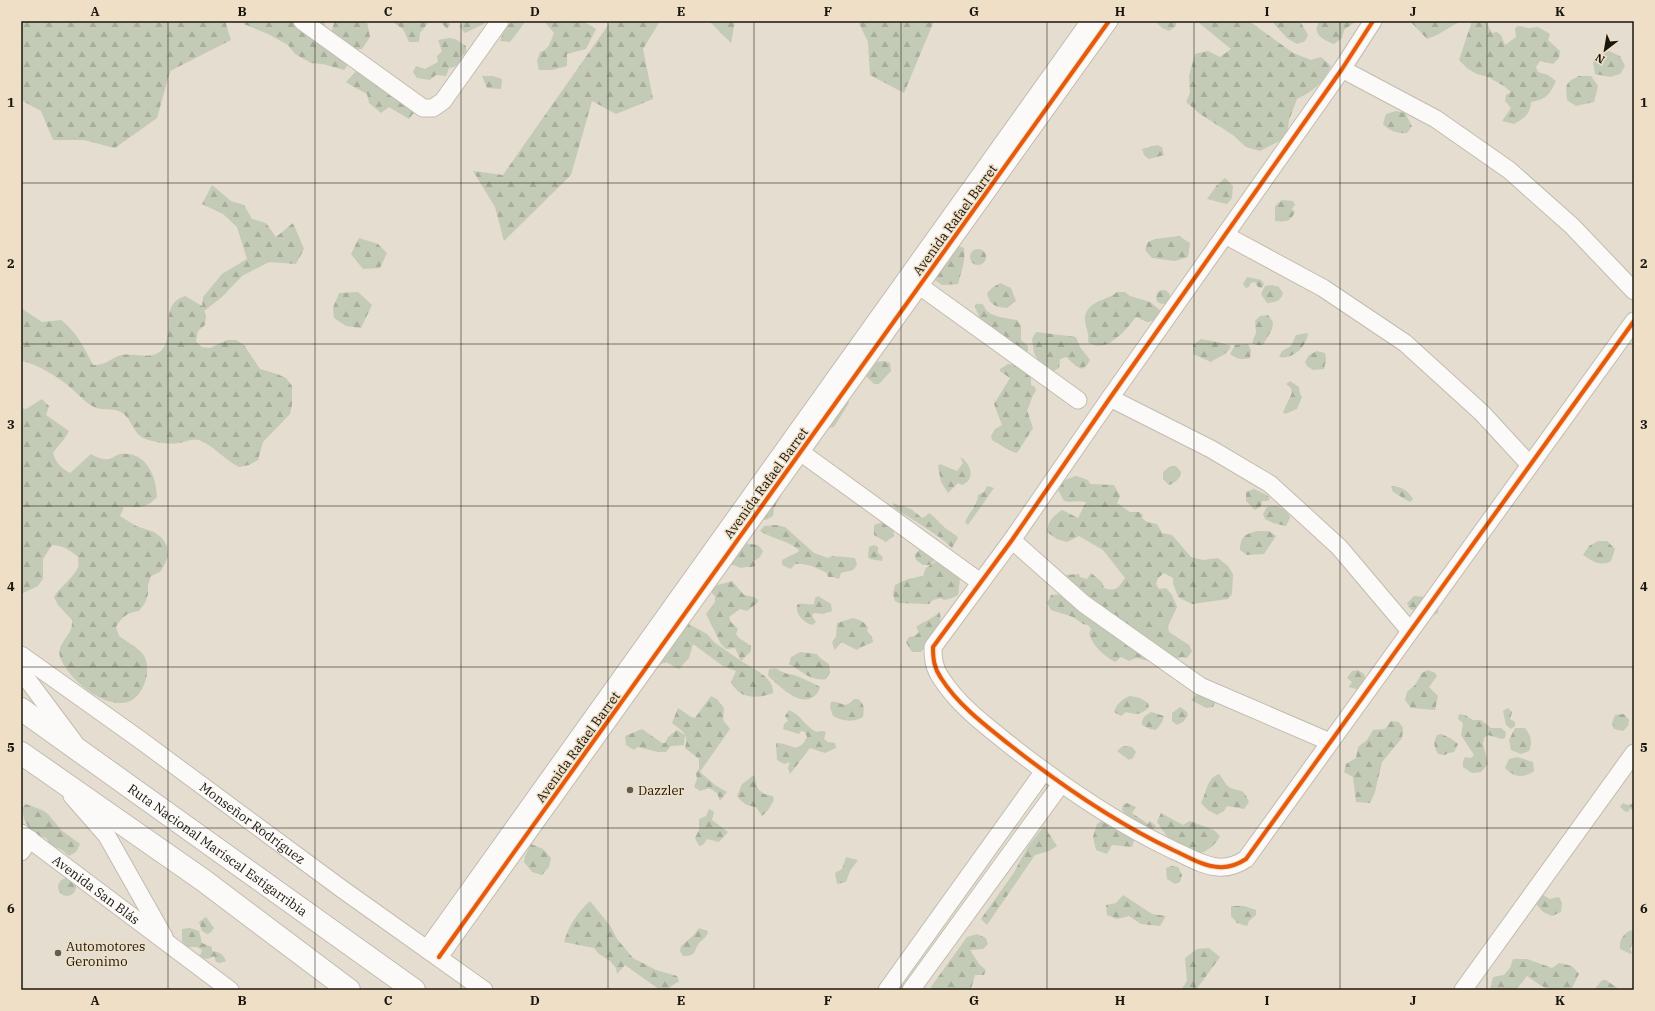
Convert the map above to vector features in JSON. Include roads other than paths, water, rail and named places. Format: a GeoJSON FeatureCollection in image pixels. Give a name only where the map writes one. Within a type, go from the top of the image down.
{"type":"FeatureCollection","features":[{"type":"Feature","properties":{"kind":"highway","name":"Ruta Nacional Mariscal Estigarribia"},"geometry":{"type":"LineString","coordinates":[[21,709],[414,990]]}},
{"type":"Feature","properties":{"kind":"highway"},"geometry":{"type":"LineString","coordinates":[[21,753],[203,880],[349,990]]}},
{"type":"Feature","properties":{"kind":"street"},"geometry":{"type":"LineString","coordinates":[[302,21],[423,108],[433,108],[443,101],[500,21]]}},
{"type":"Feature","properties":{"kind":"street","name":"Avenida Rafael Barret"},"geometry":{"type":"LineString","coordinates":[[433,953],[913,281],[1090,21]]}},
{"type":"Feature","properties":{"kind":"street","name":"Avenida Rafael Barret"},"geometry":{"type":"LineString","coordinates":[[913,281],[1109,21]]}},
{"type":"Feature","properties":{"kind":"street"},"geometry":{"type":"LineString","coordinates":[[1373,21],[1342,69],[1110,398],[1012,540],[933,647],[933,663],[941,679],[961,703],[985,725],[1044,772],[1090,804],[1140,834],[1203,864],[1218,867],[1236,866],[1246,859],[1634,321]]}},
{"type":"Feature","properties":{"kind":"street"},"geometry":{"type":"LineString","coordinates":[[1342,69],[1436,119],[1509,170],[1572,226],[1634,291]]}},
{"type":"Feature","properties":{"kind":"street"},"geometry":{"type":"LineString","coordinates":[[1225,235],[1323,288],[1405,343],[1482,414],[1530,465]]}},
{"type":"Feature","properties":{"kind":"street"},"geometry":{"type":"LineString","coordinates":[[913,281],[1078,400]]}},
{"type":"Feature","properties":{"kind":"street"},"geometry":{"type":"LineString","coordinates":[[1110,398],[1211,449],[1270,484],[1339,547],[1410,631]]}},
{"type":"Feature","properties":{"kind":"street"},"geometry":{"type":"LineString","coordinates":[[795,448],[980,582]]}},
{"type":"Feature","properties":{"kind":"street"},"geometry":{"type":"LineString","coordinates":[[1012,540],[1084,604],[1200,686],[1330,742]]}},
{"type":"Feature","properties":{"kind":"street","name":"Monseñor Rodríguez"},"geometry":{"type":"LineString","coordinates":[[21,655],[139,739],[336,885],[484,990]]}},
{"type":"Feature","properties":{"kind":"street"},"geometry":{"type":"LineString","coordinates":[[21,671],[85,756]]}},
{"type":"Feature","properties":{"kind":"street"},"geometry":{"type":"LineString","coordinates":[[1463,990],[1633,756]]}},
{"type":"Feature","properties":{"kind":"street"},"geometry":{"type":"LineString","coordinates":[[887,990],[1044,772]]}},
{"type":"Feature","properties":{"kind":"street"},"geometry":{"type":"LineString","coordinates":[[54,777],[107,836],[169,945]]}},
{"type":"Feature","properties":{"kind":"street"},"geometry":{"type":"LineString","coordinates":[[911,990],[1061,784]]}},
{"type":"Feature","properties":{"kind":"street"},"geometry":{"type":"LineString","coordinates":[[1014,814],[1031,826]]}},
{"type":"Feature","properties":{"kind":"street","name":"Avenida San Blás"},"geometry":{"type":"LineString","coordinates":[[24,841],[169,945],[226,989]]}},
{"type":"Feature","properties":{"kind":"place","name":"Dazzler"},"geometry":{"type":"Point","coordinates":[630,790]}},
{"type":"Feature","properties":{"kind":"place","name":"Automotores Geronimo"},"geometry":{"type":"Point","coordinates":[58,953]}}]}
